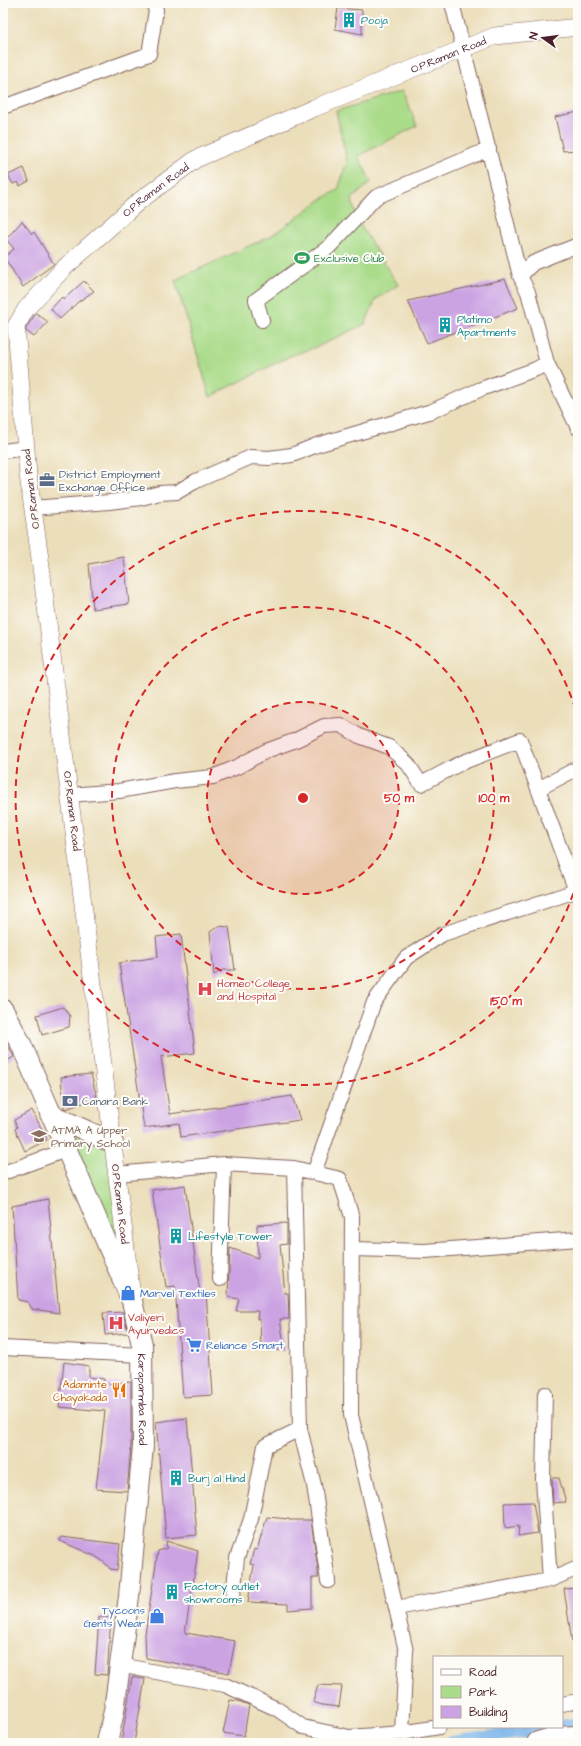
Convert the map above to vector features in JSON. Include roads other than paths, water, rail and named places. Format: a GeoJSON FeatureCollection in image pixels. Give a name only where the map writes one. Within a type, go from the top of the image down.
{"type":"FeatureCollection","features":[{"type":"Feature","properties":{"kind":"main road","name":"Karaparmba Road"},"geometry":{"type":"LineString","coordinates":[[3,1010],[21,1044],[132,1301],[142,1345],[143,1446],[129,1596],[114,1711],[107,1743]]}},
{"type":"Feature","properties":{"kind":"main road"},"geometry":{"type":"LineString","coordinates":[[50,1114],[113,1143]]}},
{"type":"Feature","properties":{"kind":"main road"},"geometry":{"type":"LineString","coordinates":[[538,1743],[555,1738],[578,1737]]}},
{"type":"Feature","properties":{"kind":"street"},"geometry":{"type":"LineString","coordinates":[[3,107],[148,54],[156,10],[153,3]]}},
{"type":"Feature","properties":{"kind":"street"},"geometry":{"type":"LineString","coordinates":[[452,3],[465,48],[520,276],[528,292],[547,363],[578,428]]}},
{"type":"Feature","properties":{"kind":"street","name":"O.P.Raman Road"},"geometry":{"type":"LineString","coordinates":[[132,1301],[70,795],[32,508],[16,326],[26,309],[64,268],[138,202],[196,159],[314,108],[495,36],[578,27]]}},
{"type":"Feature","properties":{"kind":"street"},"geometry":{"type":"LineString","coordinates":[[262,320],[256,300],[329,247],[376,197],[490,149]]}},
{"type":"Feature","properties":{"kind":"street"},"geometry":{"type":"LineString","coordinates":[[520,276],[533,263],[578,245]]}},
{"type":"Feature","properties":{"kind":"street"},"geometry":{"type":"LineString","coordinates":[[32,508],[109,502],[177,492],[196,481],[251,457],[269,458],[292,455],[317,445],[432,411],[481,389],[536,369],[547,363]]}},
{"type":"Feature","properties":{"kind":"street"},"geometry":{"type":"LineString","coordinates":[[3,451],[26,448]]}},
{"type":"Feature","properties":{"kind":"street"},"geometry":{"type":"LineString","coordinates":[[70,795],[119,791],[175,781],[213,777],[237,767],[266,751],[296,740],[324,726],[341,725],[359,736],[389,746],[408,764],[421,784],[461,763],[520,740],[566,868],[577,890],[443,934],[406,958],[374,1002],[314,1173]]}},
{"type":"Feature","properties":{"kind":"street"},"geometry":{"type":"LineString","coordinates":[[538,789],[578,768]]}},
{"type":"Feature","properties":{"kind":"street"},"geometry":{"type":"LineString","coordinates":[[3,1173],[66,1150]]}},
{"type":"Feature","properties":{"kind":"street"},"geometry":{"type":"LineString","coordinates":[[117,1174],[224,1164],[294,1168],[340,1180],[352,1218],[351,1415],[406,1651],[403,1737]]}},
{"type":"Feature","properties":{"kind":"street"},"geometry":{"type":"LineString","coordinates":[[220,1279],[224,1164]]}},
{"type":"Feature","properties":{"kind":"street"},"geometry":{"type":"LineString","coordinates":[[294,1168],[300,1429],[314,1485],[328,1581]]}},
{"type":"Feature","properties":{"kind":"street"},"geometry":{"type":"LineString","coordinates":[[352,1249],[425,1251],[578,1239]]}},
{"type":"Feature","properties":{"kind":"street"},"geometry":{"type":"LineString","coordinates":[[3,1348],[142,1355]]}},
{"type":"Feature","properties":{"kind":"street"},"geometry":{"type":"LineString","coordinates":[[545,1394],[543,1479],[550,1580]]}},
{"type":"Feature","properties":{"kind":"street"},"geometry":{"type":"LineString","coordinates":[[233,1597],[237,1558],[251,1519],[265,1446],[300,1429]]}},
{"type":"Feature","properties":{"kind":"street"},"geometry":{"type":"LineString","coordinates":[[396,1608],[550,1580],[578,1568]]}},
{"type":"Feature","properties":{"kind":"street"},"geometry":{"type":"LineString","coordinates":[[119,1665],[225,1684],[277,1709],[303,1727],[349,1737],[403,1737],[435,1728]]}},
{"type":"Feature","properties":{"kind":"street"},"geometry":{"type":"LineString","coordinates":[[563,1704],[578,1701]]}},
{"type":"Feature","properties":{"kind":"waterway"},"geometry":{"type":"LineString","coordinates":[[563,1726],[578,1724]]}},
{"type":"Feature","properties":{"kind":"waterway"},"geometry":{"type":"LineString","coordinates":[[449,1743],[549,1728]]}},
{"type":"Feature","properties":{"kind":"place","name":"Pooja"},"geometry":{"type":"Point","coordinates":[349,20]}},
{"type":"Feature","properties":{"kind":"place","name":"Exclusive Club"},"geometry":{"type":"Point","coordinates":[302,258]}},
{"type":"Feature","properties":{"kind":"place","name":"Platimo Apartments"},"geometry":{"type":"Point","coordinates":[445,325]}},
{"type":"Feature","properties":{"kind":"place","name":"District Employment Exchange Office"},"geometry":{"type":"Point","coordinates":[47,480]}},
{"type":"Feature","properties":{"kind":"place","name":"Homeo College and Hospital"},"geometry":{"type":"Point","coordinates":[205,989]}},
{"type":"Feature","properties":{"kind":"place","name":"Canara Bank"},"geometry":{"type":"Point","coordinates":[70,1101]}},
{"type":"Feature","properties":{"kind":"place","name":"ATMA A Upper Primary School"},"geometry":{"type":"Point","coordinates":[39,1136]}},
{"type":"Feature","properties":{"kind":"place","name":"Lifestyle Tower"},"geometry":{"type":"Point","coordinates":[176,1236]}},
{"type":"Feature","properties":{"kind":"place","name":"Marvel Textiles"},"geometry":{"type":"Point","coordinates":[128,1293]}},
{"type":"Feature","properties":{"kind":"place","name":"Valiyeri Ayurvedics"},"geometry":{"type":"Point","coordinates":[116,1323]}},
{"type":"Feature","properties":{"kind":"place","name":"Reliance Smart"},"geometry":{"type":"Point","coordinates":[194,1345]}},
{"type":"Feature","properties":{"kind":"place","name":"Adaminte Chayakada"},"geometry":{"type":"Point","coordinates":[119,1390]}},
{"type":"Feature","properties":{"kind":"place","name":"Burj al Hind"},"geometry":{"type":"Point","coordinates":[176,1478]}},
{"type":"Feature","properties":{"kind":"place","name":"Factory outlet showrooms"},"geometry":{"type":"Point","coordinates":[172,1592]}},
{"type":"Feature","properties":{"kind":"place","name":"Tycoons Gents Wear"},"geometry":{"type":"Point","coordinates":[157,1616]}}]}
